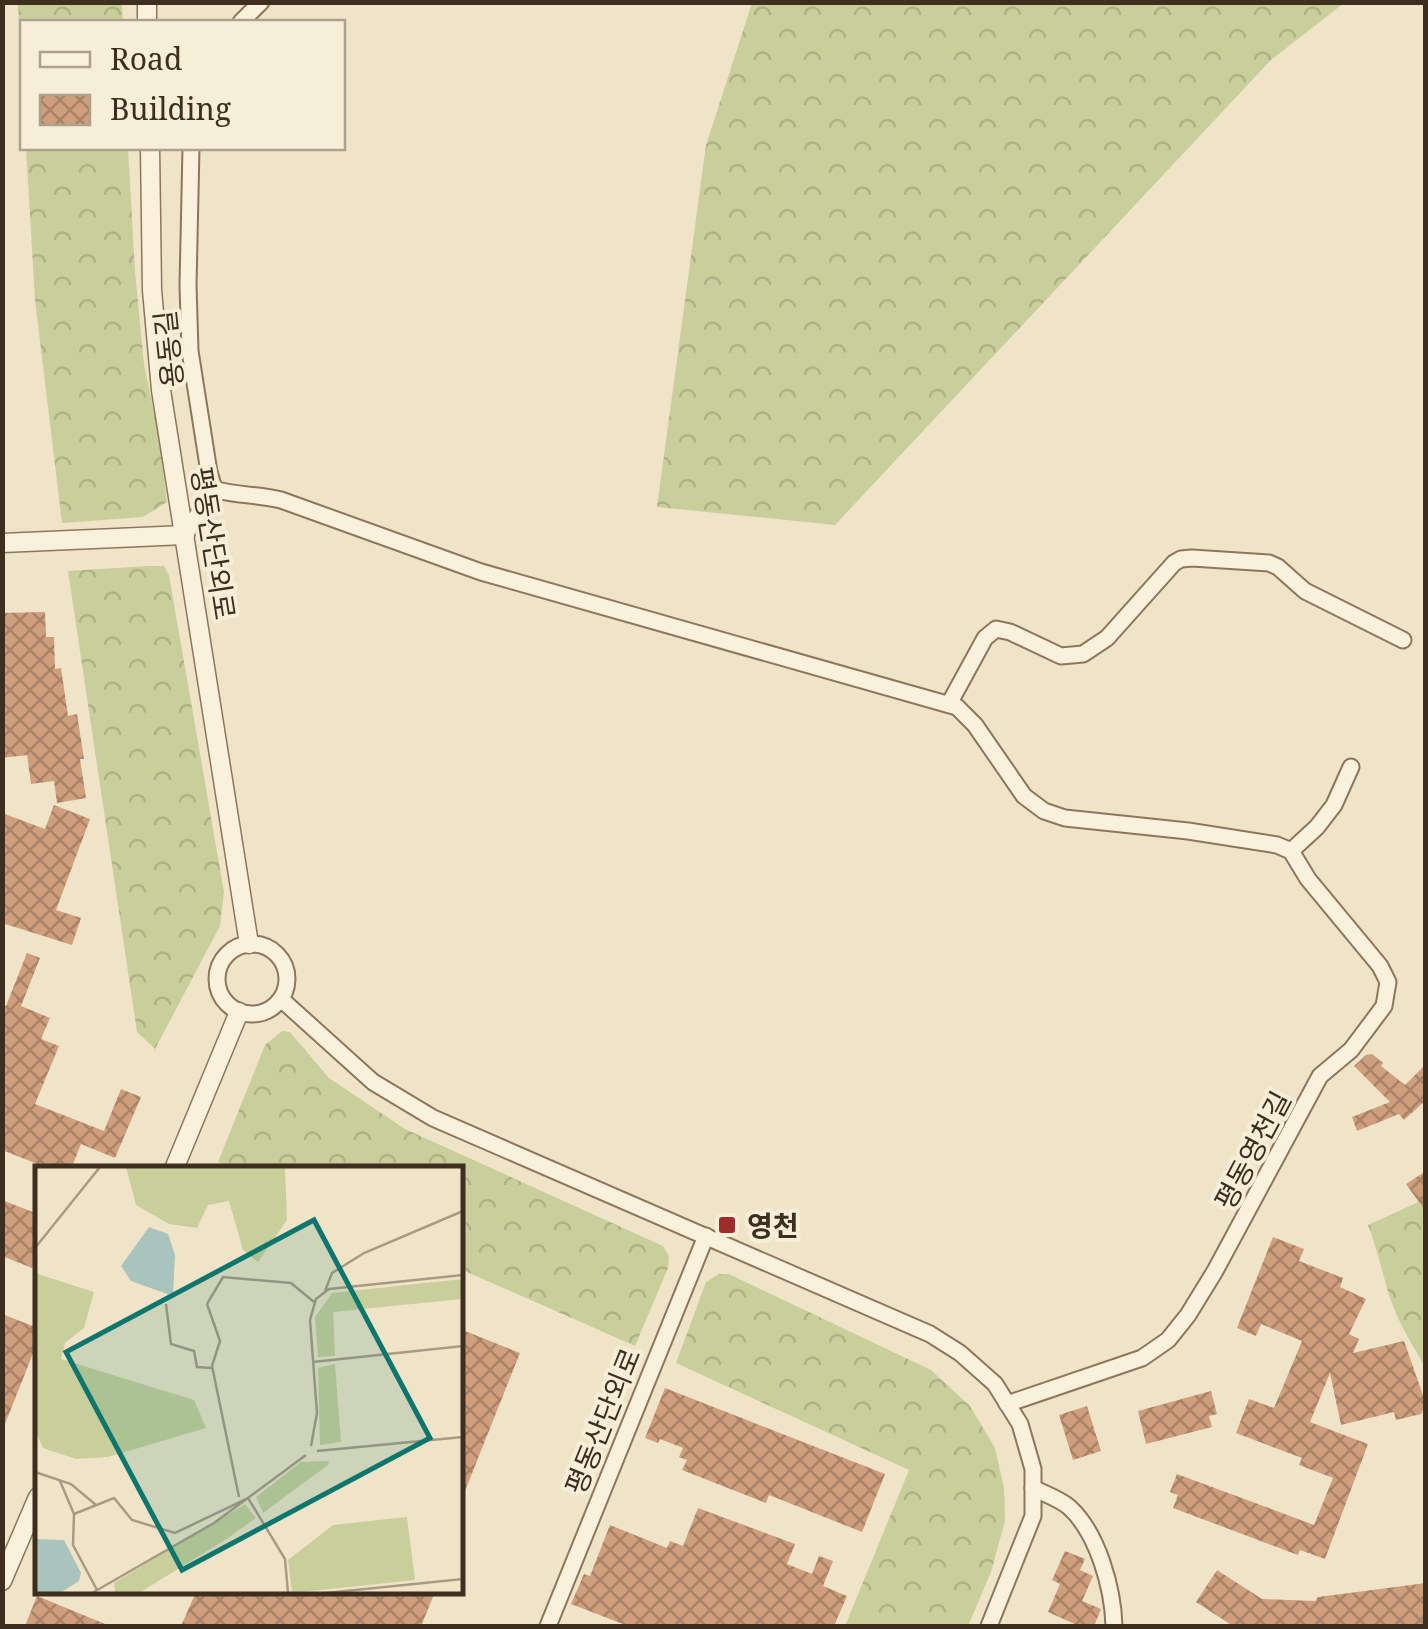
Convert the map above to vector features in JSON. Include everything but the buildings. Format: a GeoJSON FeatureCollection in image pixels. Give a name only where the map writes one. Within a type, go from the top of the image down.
{"type":"FeatureCollection","features":[{"type":"Feature","properties":{"kind":"street"},"geometry":{"type":"LineString","coordinates":[[243,20],[261,2]]}},
{"type":"Feature","properties":{"kind":"street","name":"평동산단외로"},"geometry":{"type":"LineString","coordinates":[[150,150],[152,290],[161,390],[249,944]]}},
{"type":"Feature","properties":{"kind":"street","name":"용동길"},"geometry":{"type":"LineString","coordinates":[[190,150],[190,351],[214,490]]}},
{"type":"Feature","properties":{"kind":"street"},"geometry":{"type":"LineString","coordinates":[[2,544],[185,535],[214,490],[281,500],[499,578],[949,704],[965,712],[1024,796],[1044,811],[1065,818],[1206,834],[1277,845],[1291,851],[1328,813],[1350,767]]}},
{"type":"Feature","properties":{"kind":"street"},"geometry":{"type":"LineString","coordinates":[[949,704],[985,638],[996,629],[1060,656],[1083,654],[1108,638],[1181,559],[1268,563],[1304,591],[1403,640]]}},
{"type":"Feature","properties":{"kind":"street","name":"평동영천길"},"geometry":{"type":"LineString","coordinates":[[1007,1404],[1142,1358],[1168,1340],[1215,1270],[1320,1076],[1350,1050],[1384,1006],[1388,982],[1380,966],[1308,880],[1291,851]]}},
{"type":"Feature","properties":{"kind":"street"},"geometry":{"type":"LineString","coordinates":[[249,944],[279,957],[287,977],[281,999],[262,1013],[239,1012],[228,1006],[217,985],[218,972],[228,953],[249,944]]}},
{"type":"Feature","properties":{"kind":"street"},"geometry":{"type":"LineString","coordinates":[[281,999],[373,1082],[434,1118],[930,1334],[960,1353],[995,1384],[1020,1424],[1033,1469],[1033,1516],[989,1626]]}},
{"type":"Feature","properties":{"kind":"street"},"geometry":{"type":"LineString","coordinates":[[175,1166],[239,1012]]}},
{"type":"Feature","properties":{"kind":"street","name":"평동산단외로"},"geometry":{"type":"LineString","coordinates":[[548,1626],[706,1236]]}},
{"type":"Feature","properties":{"kind":"street"},"geometry":{"type":"LineString","coordinates":[[1033,1488],[1068,1506],[1091,1534],[1106,1574],[1114,1626]]}},
{"type":"Feature","properties":{"kind":"street"},"geometry":{"type":"LineString","coordinates":[[2,1581],[35,1504]]}},
{"type":"Feature","properties":{"kind":"green space"},"geometry":{"type":"Polygon","coordinates":[[[752,2],[1344,3],[1271,60],[835,525],[657,507],[706,145],[752,2]]]}},
{"type":"Feature","properties":{"kind":"green space"},"geometry":{"type":"Polygon","coordinates":[[[18,3],[122,3],[123,20],[20,20],[20,41],[18,3]]]}},
{"type":"Feature","properties":{"kind":"green space"},"geometry":{"type":"Polygon","coordinates":[[[26,150],[128,150],[144,364],[167,502],[143,517],[62,523],[35,300],[26,150]]]}},
{"type":"Feature","properties":{"kind":"green space"},"geometry":{"type":"Polygon","coordinates":[[[164,566],[169,575],[224,892],[220,926],[155,1049],[137,1032],[68,571],[164,566]]]}},
{"type":"Feature","properties":{"kind":"green space"},"geometry":{"type":"Polygon","coordinates":[[[282,1031],[290,1032],[329,1078],[405,1129],[663,1246],[669,1256],[668,1268],[635,1346],[462,1270],[462,1166],[227,1166],[218,1162],[265,1045],[282,1031]]]}},
{"type":"Feature","properties":{"kind":"green space"},"geometry":{"type":"Polygon","coordinates":[[[1425,1199],[1425,1367],[1392,1305],[1368,1225],[1425,1199]]]}},
{"type":"Feature","properties":{"kind":"green space"},"geometry":{"type":"Polygon","coordinates":[[[719,1274],[729,1274],[931,1370],[970,1406],[995,1448],[1004,1488],[1005,1521],[991,1572],[968,1626],[845,1626],[909,1470],[676,1363],[706,1282],[719,1274]]]}},
{"type":"Feature","properties":{"kind":"place","name":"영천"},"geometry":{"type":"Point","coordinates":[727,1225]}}]}
